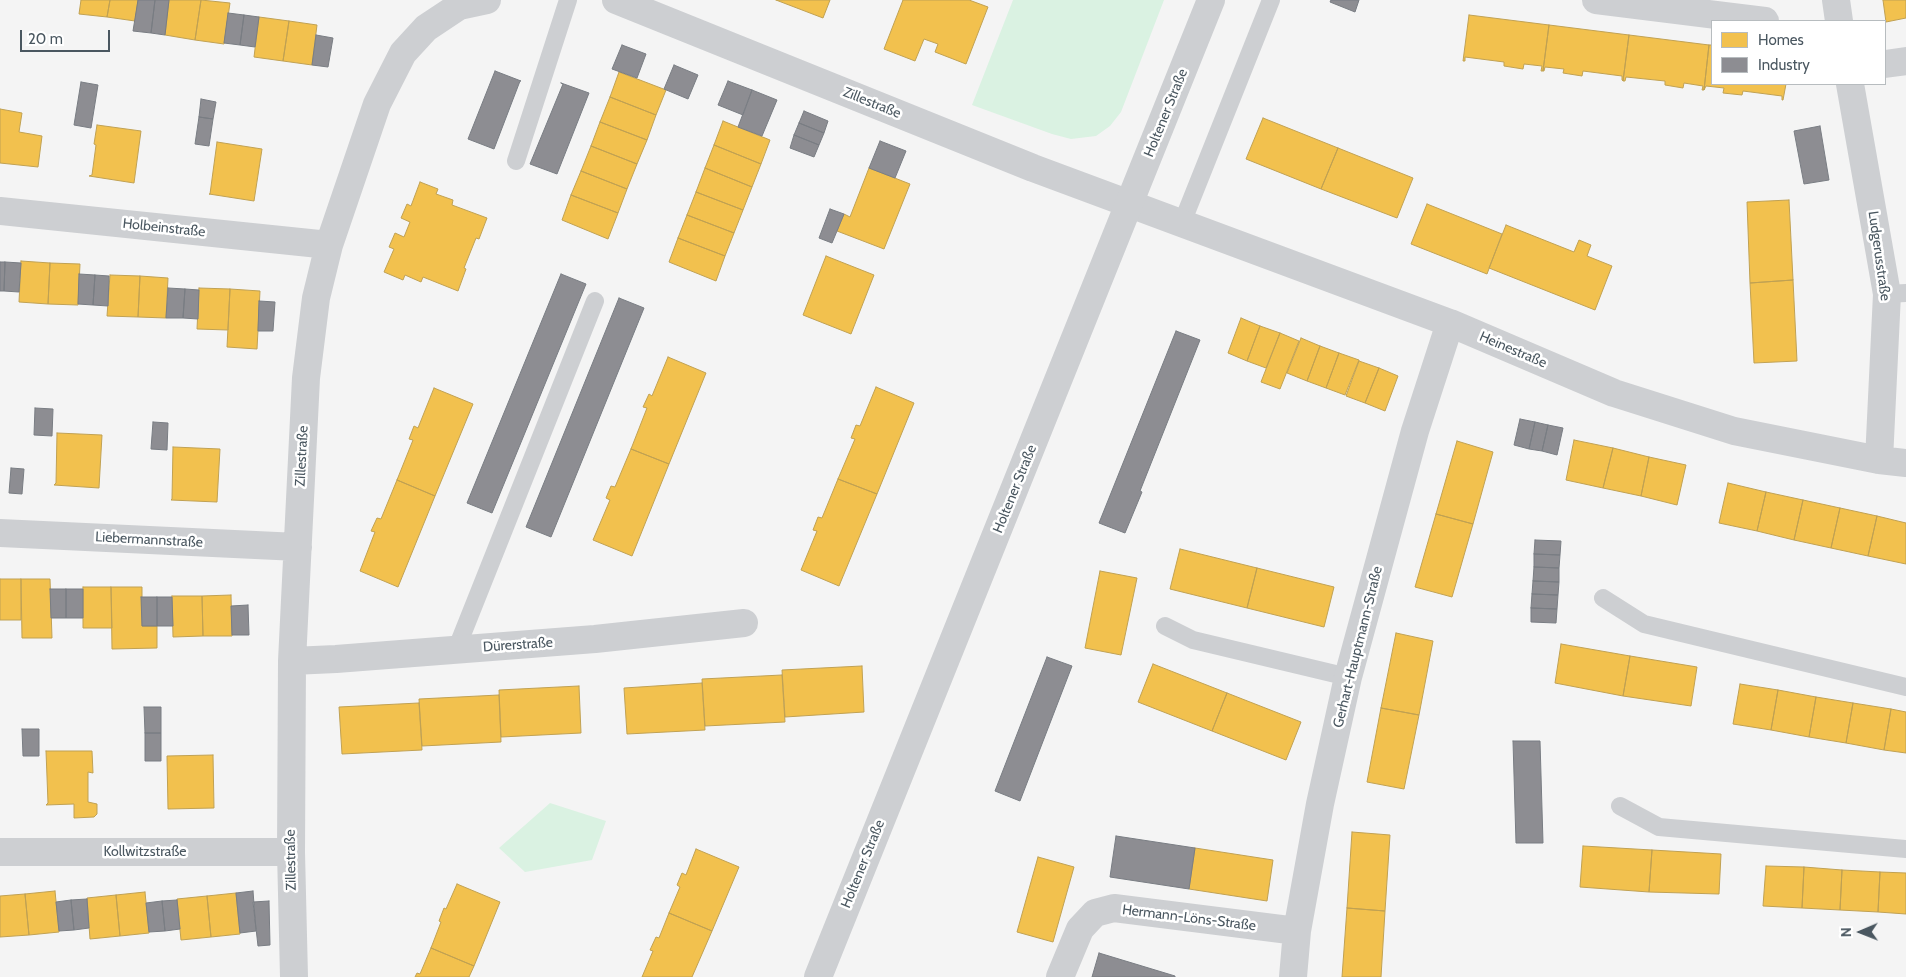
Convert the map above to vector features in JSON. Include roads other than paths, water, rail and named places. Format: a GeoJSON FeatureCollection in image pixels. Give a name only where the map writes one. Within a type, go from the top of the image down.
{"type":"FeatureCollection","features":[{"type":"Feature","properties":{"kind":"street"},"geometry":{"type":"LineString","coordinates":[[430,0],[459,6]]}},
{"type":"Feature","properties":{"kind":"street","name":"Zillestraße"},"geometry":{"type":"LineString","coordinates":[[294,977],[291,852],[292,661],[306,378],[316,298],[329,245],[377,104],[403,53],[426,28],[459,6],[487,0]]}},
{"type":"Feature","properties":{"kind":"street","name":"Zillestraße"},"geometry":{"type":"LineString","coordinates":[[616,0],[1033,168],[1129,204]]}},
{"type":"Feature","properties":{"kind":"street","name":"Holtener Straße"},"geometry":{"type":"LineString","coordinates":[[818,977],[1211,0]]}},
{"type":"Feature","properties":{"kind":"street"},"geometry":{"type":"LineString","coordinates":[[1596,0],[1757,20]]}},
{"type":"Feature","properties":{"kind":"street"},"geometry":{"type":"LineString","coordinates":[[1836,0],[1839,20]]}},
{"type":"Feature","properties":{"kind":"street"},"geometry":{"type":"LineString","coordinates":[[1886,64],[1906,61]]}},
{"type":"Feature","properties":{"kind":"street","name":"Ludgerusstraße"},"geometry":{"type":"LineString","coordinates":[[1850,85],[1897,294],[1879,460]]}},
{"type":"Feature","properties":{"kind":"street","name":"Heinestraße"},"geometry":{"type":"LineString","coordinates":[[1129,204],[1182,222],[1450,323],[1614,394],[1734,431],[1879,460],[1906,463]]}},
{"type":"Feature","properties":{"kind":"street","name":"Holbeinstraße"},"geometry":{"type":"LineString","coordinates":[[0,211],[329,245]]}},
{"type":"Feature","properties":{"kind":"street","name":"Gerhart-Hauptmann-Straße"},"geometry":{"type":"LineString","coordinates":[[1293,977],[1297,932],[1320,804],[1348,677],[1415,431],[1450,323]]}},
{"type":"Feature","properties":{"kind":"street","name":"Liebermannstraße"},"geometry":{"type":"LineString","coordinates":[[0,533],[298,547]]}},
{"type":"Feature","properties":{"kind":"street","name":"Dürerstraße"},"geometry":{"type":"LineString","coordinates":[[292,661],[595,639],[744,624]]}},
{"type":"Feature","properties":{"kind":"street","name":"Kollwitzstraße"},"geometry":{"type":"LineString","coordinates":[[0,852],[291,852]]}},
{"type":"Feature","properties":{"kind":"street","name":"Hermann-Löns-Straße"},"geometry":{"type":"LineString","coordinates":[[1060,977],[1080,929],[1095,913],[1114,908],[1297,932]]}},
{"type":"Feature","properties":{"kind":"lane"},"geometry":{"type":"LineString","coordinates":[[516,161],[568,0]]}},
{"type":"Feature","properties":{"kind":"lane"},"geometry":{"type":"LineString","coordinates":[[1182,222],[1271,0]]}},
{"type":"Feature","properties":{"kind":"lane"},"geometry":{"type":"LineString","coordinates":[[456,650],[595,302]]}},
{"type":"Feature","properties":{"kind":"lane"},"geometry":{"type":"LineString","coordinates":[[1603,598],[1644,624],[1906,687]]}},
{"type":"Feature","properties":{"kind":"lane"},"geometry":{"type":"LineString","coordinates":[[1165,626],[1192,640],[1348,677]]}},
{"type":"Feature","properties":{"kind":"lane"},"geometry":{"type":"LineString","coordinates":[[1620,806],[1659,827],[1906,849]]}}]}
